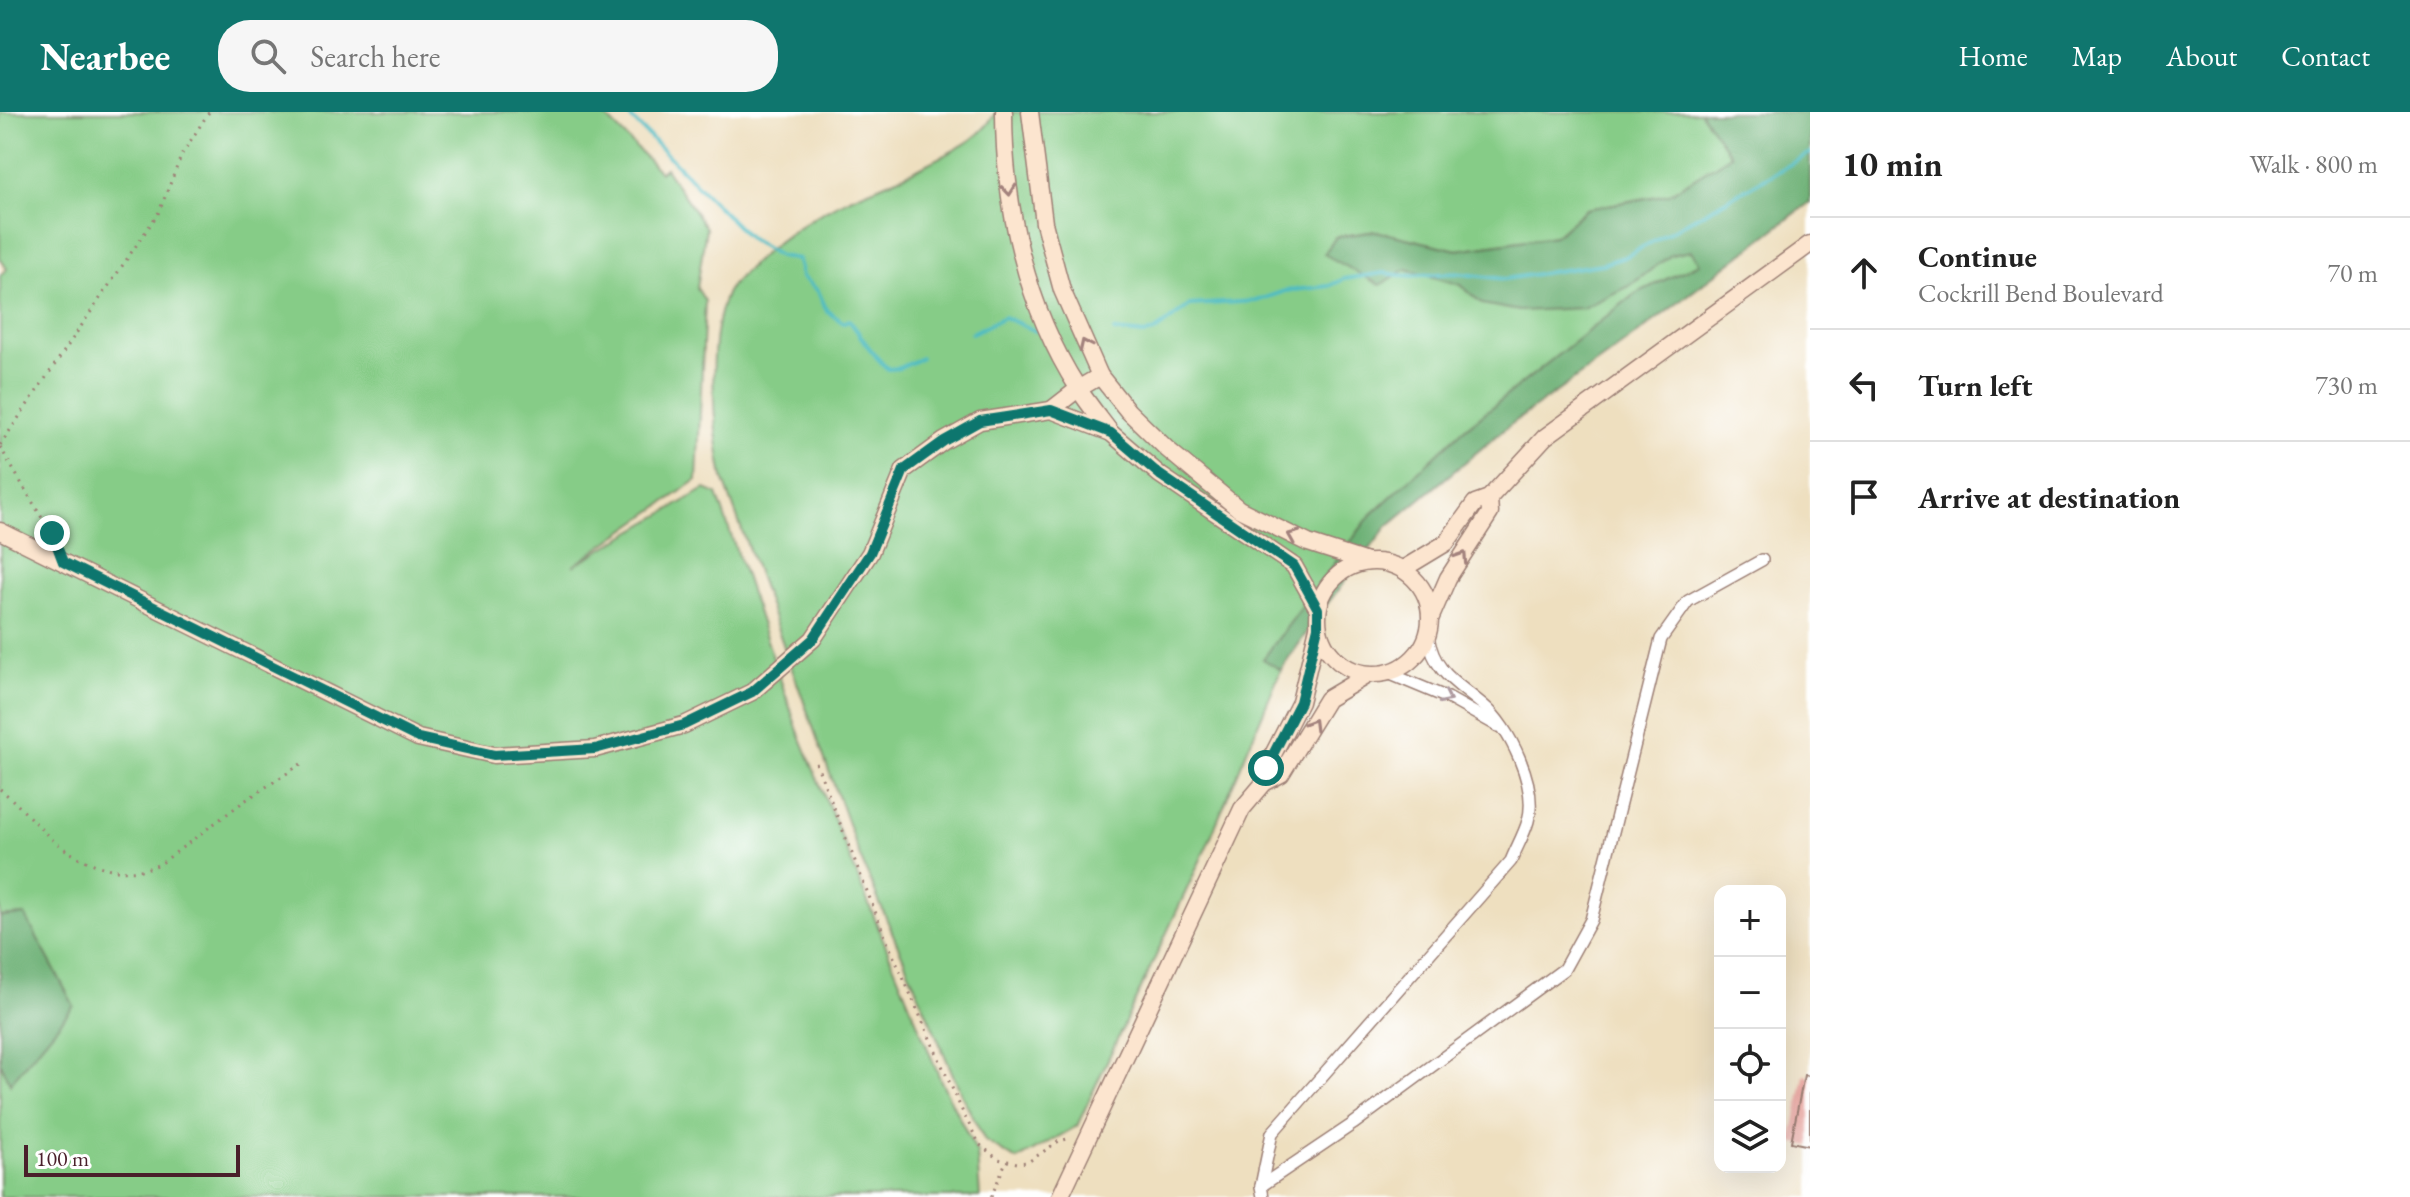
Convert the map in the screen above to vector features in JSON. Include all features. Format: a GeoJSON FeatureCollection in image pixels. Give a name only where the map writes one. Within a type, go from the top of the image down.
{"type":"FeatureCollection","features":[{"type":"Feature","properties":{"kind":"street"},"geometry":{"type":"LineString","coordinates":[[1004,112],[1010,198],[1019,248],[1055,346],[1078,389],[1111,433],[1160,475],[1234,516],[1367,562]]}},
{"type":"Feature","properties":{"kind":"street"},"geometry":{"type":"LineString","coordinates":[[1030,112],[1044,223],[1062,290],[1100,376],[1128,411],[1234,516],[1294,566],[1318,609]]}},
{"type":"Feature","properties":{"kind":"street"},"geometry":{"type":"LineString","coordinates":[[1403,569],[1446,543],[1475,503],[1489,498],[1545,437],[1810,244]]}},
{"type":"Feature","properties":{"kind":"street"},"geometry":{"type":"LineString","coordinates":[[0,531],[418,738],[494,755],[595,749],[684,725],[752,692],[813,639],[870,553],[904,470],[944,441],[980,421],[1051,410],[1100,376]]}},
{"type":"Feature","properties":{"kind":"street"},"geometry":{"type":"LineString","coordinates":[[1051,410],[1111,433]]}},
{"type":"Feature","properties":{"kind":"street"},"geometry":{"type":"LineString","coordinates":[[1262,1192],[1272,1133],[1511,861],[1529,819],[1528,787],[1518,754],[1487,707],[1451,681],[1432,657],[1428,636],[1431,617],[1448,578],[1490,513],[1489,498]]}},
{"type":"Feature","properties":{"kind":"street"},"geometry":{"type":"LineString","coordinates":[[1262,1192],[1564,969],[1591,920],[1661,639],[1688,601],[1762,560]]}},
{"type":"Feature","properties":{"kind":"street"},"geometry":{"type":"LineString","coordinates":[[1264,783],[1266,768],[1300,702],[1318,627],[1318,609],[1324,591],[1335,577],[1349,567],[1367,562],[1385,562],[1403,569],[1417,581],[1427,598],[1431,617]]}},
{"type":"Feature","properties":{"kind":"street"},"geometry":{"type":"LineString","coordinates":[[1318,627],[1324,644],[1334,658],[1350,669],[1369,674],[1388,673],[1405,665],[1419,652],[1428,636]]}},
{"type":"Feature","properties":{"kind":"street"},"geometry":{"type":"LineString","coordinates":[[1388,673],[1448,698],[1503,728]]}},
{"type":"Feature","properties":{"kind":"street"},"geometry":{"type":"LineString","coordinates":[[1060,1197],[1242,809],[1264,783],[1281,774],[1327,699],[1369,674]]}},
{"type":"Feature","properties":{"kind":"path"},"geometry":{"type":"LineString","coordinates":[[63,562],[52,533],[0,446],[159,212],[182,154],[209,112]]}},
{"type":"Feature","properties":{"kind":"path"},"geometry":{"type":"LineString","coordinates":[[816,763],[886,939],[980,1145],[1006,1162],[1028,1162],[1067,1138],[1085,1143]]}},
{"type":"Feature","properties":{"kind":"path"},"geometry":{"type":"LineString","coordinates":[[0,789],[64,849],[103,867],[131,872],[154,868],[243,802],[301,764]]}},
{"type":"Feature","properties":{"kind":"path"},"geometry":{"type":"LineString","coordinates":[[991,1197],[1006,1162]]}},
{"type":"Feature","properties":{"kind":"green space"},"geometry":{"type":"Polygon","coordinates":[[[0,112],[601,112],[660,172],[665,168],[706,228],[697,288],[705,301],[697,480],[573,566],[705,489],[717,494],[798,731],[941,1081],[977,1153],[980,1197],[0,1197],[0,1062],[10,1083],[25,915],[0,917],[0,275],[7,269],[0,258],[0,112]]]}},
{"type":"Feature","properties":{"kind":"green space"},"geometry":{"type":"Polygon","coordinates":[[[996,112],[1700,112],[1732,155],[1669,194],[1586,209],[1555,236],[1457,250],[1376,231],[1336,237],[1407,269],[1461,285],[1483,304],[1629,286],[1671,255],[1691,250],[1701,263],[1635,294],[1462,431],[1264,658],[1281,670],[1207,846],[1077,1126],[1017,1160],[985,1141],[963,1098],[860,857],[723,478],[713,384],[720,311],[727,292],[755,261],[822,212],[916,170],[965,144],[990,122],[996,112]]]}},
{"type":"Feature","properties":{"kind":"green space"},"geometry":{"type":"Polygon","coordinates":[[[1700,112],[1810,112],[1810,202],[1636,335],[1506,428],[1388,526],[1321,612],[1281,670],[1263,659],[1370,516],[1462,431],[1635,294],[1700,263],[1691,251],[1671,255],[1629,286],[1583,308],[1519,311],[1482,304],[1461,285],[1407,269],[1380,285],[1324,254],[1336,237],[1376,231],[1457,250],[1555,236],[1586,209],[1669,194],[1731,155],[1700,112]]]}},
{"type":"Feature","properties":{"kind":"green space"},"geometry":{"type":"Polygon","coordinates":[[[25,915],[74,1006],[10,1083],[0,1062],[0,917],[25,915]]]}},
{"type":"Feature","properties":{"kind":"building"},"geometry":{"type":"Polygon","coordinates":[[[1804,1075],[1810,1076],[1810,1146],[1791,1142],[1804,1075]]]}},
{"type":"Feature","properties":{"kind":"waterway"},"geometry":{"type":"LineString","coordinates":[[625,112],[749,238],[779,256],[798,259],[802,277],[818,291],[827,311],[844,323],[849,320],[888,369],[900,368],[921,358]]}},
{"type":"Feature","properties":{"kind":"waterway"},"geometry":{"type":"LineString","coordinates":[[1114,331],[1154,332],[1190,305],[1256,301],[1285,291],[1329,286],[1344,279],[1384,273],[1406,276],[1454,273],[1505,279],[1602,264],[1625,257],[1810,153]]}},
{"type":"Feature","properties":{"kind":"waterway"},"geometry":{"type":"LineString","coordinates":[[972,333],[1004,317],[1035,331]]}},
{"type":"Feature","properties":{"kind":"route"},"geometry":{"type":"LineString","coordinates":[[52,533],[63,562],[418,738],[494,755],[595,749],[684,725],[752,692],[813,639],[870,553],[904,470],[944,441],[980,421],[1051,410],[1111,433],[1160,475],[1294,566],[1318,609],[1318,627],[1300,702],[1266,768]]}}]}
